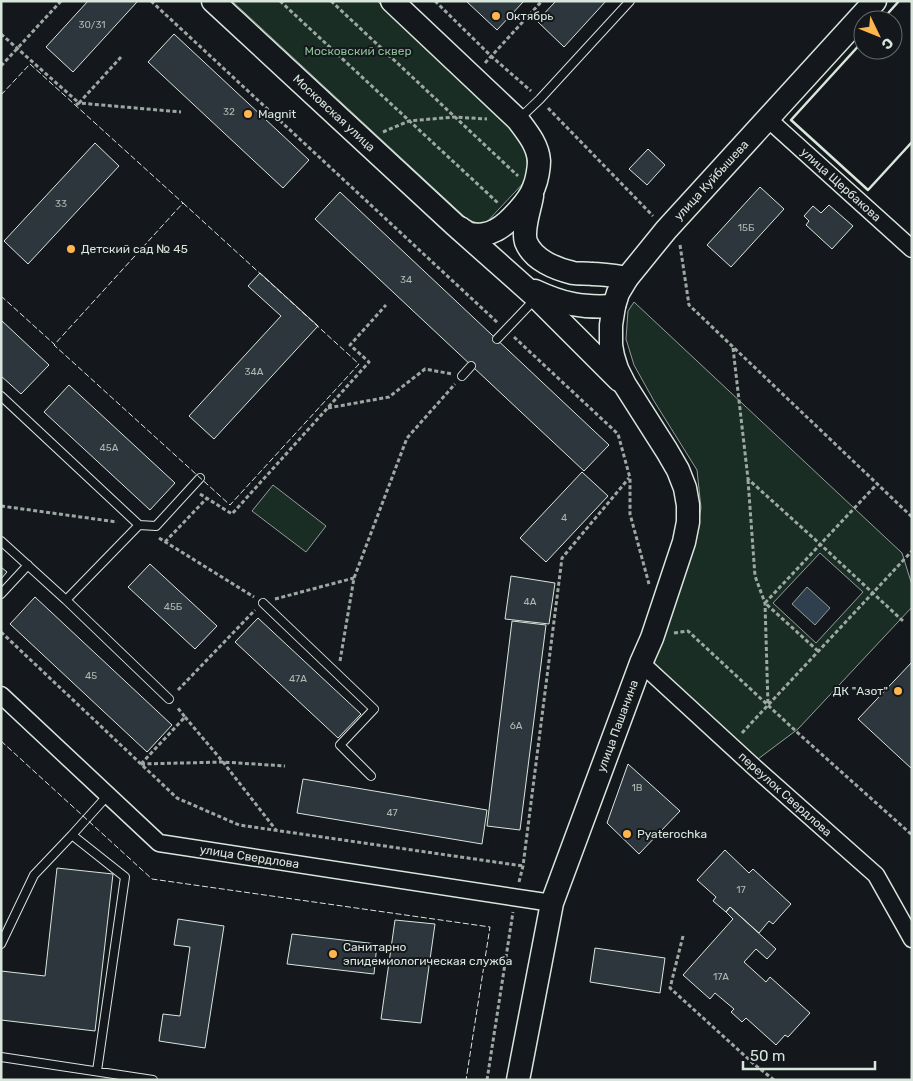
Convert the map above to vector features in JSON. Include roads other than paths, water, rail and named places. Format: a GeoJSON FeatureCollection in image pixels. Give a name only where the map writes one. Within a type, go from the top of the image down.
{"type":"FeatureCollection","features":[{"type":"Feature","properties":{"kind":"main road","name":"Московская улица"},"geometry":{"type":"LineString","coordinates":[[213,1],[455,225],[533,292],[625,386]]}},
{"type":"Feature","properties":{"kind":"main road"},"geometry":{"type":"LineString","coordinates":[[392,1],[518,120],[536,146],[539,160],[528,184],[524,203],[512,218],[497,230],[482,235],[470,234],[455,225]]}},
{"type":"Feature","properties":{"kind":"main road","name":"улица Куйбышева"},"geometry":{"type":"LineString","coordinates":[[625,386],[613,356],[611,325],[618,293],[627,278],[666,230],[875,1]]}},
{"type":"Feature","properties":{"kind":"main road"},"geometry":{"type":"LineString","coordinates":[[528,184],[526,242],[541,261],[574,273],[627,278]]}},
{"type":"Feature","properties":{"kind":"main road"},"geometry":{"type":"LineString","coordinates":[[533,292],[572,304],[600,307],[614,306]]}},
{"type":"Feature","properties":{"kind":"main road","name":"улица Пашанина"},"geometry":{"type":"LineString","coordinates":[[518,1080],[552,903],[652,638],[684,542],[688,522],[685,488],[678,470],[625,386]]}},
{"type":"Feature","properties":{"kind":"street","name":"улица Щербакова"},"geometry":{"type":"LineString","coordinates":[[768,119],[912,249]]}},
{"type":"Feature","properties":{"kind":"street","name":"переулок Свердлова"},"geometry":{"type":"LineString","coordinates":[[641,663],[730,746],[876,875],[912,939]]}},
{"type":"Feature","properties":{"kind":"street","name":"улица Свердлова"},"geometry":{"type":"LineString","coordinates":[[1,695],[159,843],[552,903]]}},
{"type":"Feature","properties":{"kind":"lane"},"geometry":{"type":"LineString","coordinates":[[518,120],[540,99],[630,1]]}},
{"type":"Feature","properties":{"kind":"lane"},"geometry":{"type":"LineString","coordinates":[[497,339],[506,330],[533,292]]}},
{"type":"Feature","properties":{"kind":"lane"},"geometry":{"type":"LineString","coordinates":[[462,376],[472,366]]}},
{"type":"Feature","properties":{"kind":"lane"},"geometry":{"type":"LineString","coordinates":[[1,396],[139,525],[156,526],[200,478]]}},
{"type":"Feature","properties":{"kind":"lane"},"geometry":{"type":"LineString","coordinates":[[66,600],[139,525]]}},
{"type":"Feature","properties":{"kind":"lane"},"geometry":{"type":"LineString","coordinates":[[1,541],[66,600],[169,699]]}},
{"type":"Feature","properties":{"kind":"lane"},"geometry":{"type":"LineString","coordinates":[[1,594],[28,565]]}},
{"type":"Feature","properties":{"kind":"lane"},"geometry":{"type":"LineString","coordinates":[[263,603],[374,709],[340,745],[370,776]]}},
{"type":"Feature","properties":{"kind":"lane"},"geometry":{"type":"LineString","coordinates":[[1,944],[34,875],[108,794]]}},
{"type":"Feature","properties":{"kind":"lane"},"geometry":{"type":"LineString","coordinates":[[72,835],[125,877],[97,1072]]}},
{"type":"Feature","properties":{"kind":"lane"},"geometry":{"type":"LineString","coordinates":[[1,1057],[153,1080]]}},
{"type":"Feature","properties":{"kind":"water"},"geometry":{"type":"Polygon","coordinates":[[[807,587],[830,608],[815,625],[792,604],[807,587]]]}},
{"type":"Feature","properties":{"kind":"place","name":"Октябрь"},"geometry":{"type":"Point","coordinates":[496,16]}},
{"type":"Feature","properties":{"kind":"place","name":"Magnit"},"geometry":{"type":"Point","coordinates":[248,114]}},
{"type":"Feature","properties":{"kind":"place","name":"Детский сад № 45"},"geometry":{"type":"Point","coordinates":[71,249]}},
{"type":"Feature","properties":{"kind":"place","name":"ДК \"Азот\""},"geometry":{"type":"Point","coordinates":[898,691]}},
{"type":"Feature","properties":{"kind":"place","name":"Pyaterochka"},"geometry":{"type":"Point","coordinates":[627,834]}},
{"type":"Feature","properties":{"kind":"place","name":"Санитарно эпидемиологическая служба"},"geometry":{"type":"Point","coordinates":[333,954]}},
{"type":"Feature","properties":{"kind":"park label","name":"Московский сквер"},"geometry":{"type":"Point","coordinates":[358,51]}}]}
